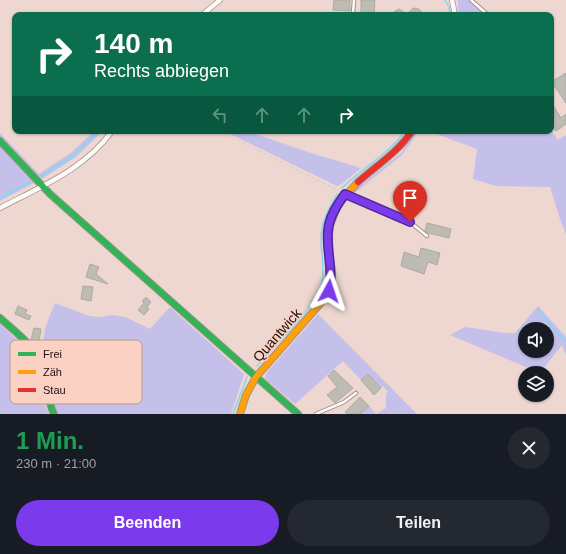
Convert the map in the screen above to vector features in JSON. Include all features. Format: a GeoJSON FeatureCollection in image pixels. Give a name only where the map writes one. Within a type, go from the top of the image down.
{"type":"FeatureCollection","features":[{"type":"Feature","properties":{"kind":"street"},"geometry":{"type":"LineString","coordinates":[[206,12],[220,0]]}},
{"type":"Feature","properties":{"kind":"street"},"geometry":{"type":"LineString","coordinates":[[452,0],[454,12]]}},
{"type":"Feature","properties":{"kind":"street"},"geometry":{"type":"LineString","coordinates":[[0,208],[61,176],[88,157],[109,134]]}},
{"type":"Feature","properties":{"kind":"street","name":"Quantwick"},"geometry":{"type":"LineString","coordinates":[[240,414],[246,395],[256,377],[325,298],[329,291],[331,275],[328,231],[332,214],[345,194],[396,151],[410,134]]}},
{"type":"Feature","properties":{"kind":"street","name":"Quantwick"},"geometry":{"type":"LineString","coordinates":[[0,141],[50,194],[298,414]]}},
{"type":"Feature","properties":{"kind":"street"},"geometry":{"type":"LineString","coordinates":[[0,318],[23,340]]}},
{"type":"Feature","properties":{"kind":"street"},"geometry":{"type":"LineString","coordinates":[[50,404],[54,414]]}},
{"type":"Feature","properties":{"kind":"lane"},"geometry":{"type":"LineString","coordinates":[[353,12],[354,0]]}},
{"type":"Feature","properties":{"kind":"lane"},"geometry":{"type":"LineString","coordinates":[[471,0],[485,12]]}},
{"type":"Feature","properties":{"kind":"lane"},"geometry":{"type":"LineString","coordinates":[[345,194],[410,222],[427,236]]}},
{"type":"Feature","properties":{"kind":"lane"},"geometry":{"type":"LineString","coordinates":[[316,414],[344,402],[356,393]]}},
{"type":"Feature","properties":{"kind":"path"},"geometry":{"type":"LineString","coordinates":[[226,134],[345,194]]}},
{"type":"Feature","properties":{"kind":"shaded area"},"geometry":{"type":"Polygon","coordinates":[[[458,0],[469,0],[483,12],[458,12],[458,0]]]}},
{"type":"Feature","properties":{"kind":"shaded area"},"geometry":{"type":"Polygon","coordinates":[[[0,133],[39,174],[72,152],[91,134],[100,134],[76,157],[40,180],[0,138],[0,133]]]}},
{"type":"Feature","properties":{"kind":"shaded area"},"geometry":{"type":"Polygon","coordinates":[[[230,134],[256,134],[361,168],[337,186],[230,134]]]}},
{"type":"Feature","properties":{"kind":"shaded area"},"geometry":{"type":"Polygon","coordinates":[[[414,134],[417,134],[402,155],[352,195],[350,194],[401,153],[414,134]]]}},
{"type":"Feature","properties":{"kind":"shaded area"},"geometry":{"type":"Polygon","coordinates":[[[437,134],[554,134],[558,140],[566,135],[566,234],[550,187],[496,186],[473,179],[477,149],[437,134]]]}},
{"type":"Feature","properties":{"kind":"shaded area"},"geometry":{"type":"Polygon","coordinates":[[[0,145],[34,180],[34,183],[0,201],[0,145]]]}},
{"type":"Feature","properties":{"kind":"shaded area"},"geometry":{"type":"Polygon","coordinates":[[[55,303],[89,316],[100,317],[113,315],[125,317],[150,329],[170,307],[244,374],[231,414],[58,414],[53,404],[142,404],[142,340],[44,340],[48,320],[55,303]]]}},
{"type":"Feature","properties":{"kind":"shaded area"},"geometry":{"type":"Polygon","coordinates":[[[538,306],[552,322],[524,322],[538,306]]]}},
{"type":"Feature","properties":{"kind":"shaded area"},"geometry":{"type":"Polygon","coordinates":[[[318,314],[417,414],[376,414],[386,408],[386,394],[388,392],[383,386],[381,388],[368,374],[361,380],[343,361],[295,404],[265,379],[265,376],[269,370],[318,314]]]}},
{"type":"Feature","properties":{"kind":"shaded area"},"geometry":{"type":"Polygon","coordinates":[[[0,324],[17,340],[10,340],[10,404],[45,404],[49,414],[0,414],[0,324]]]}},
{"type":"Feature","properties":{"kind":"shaded area"},"geometry":{"type":"Polygon","coordinates":[[[554,324],[566,337],[566,355],[562,345],[554,355],[554,324]]]}},
{"type":"Feature","properties":{"kind":"shaded area"},"geometry":{"type":"Polygon","coordinates":[[[465,327],[515,333],[518,329],[518,358],[552,358],[546,366],[523,366],[450,335],[465,327]]]}},
{"type":"Feature","properties":{"kind":"shaded area"},"geometry":{"type":"Polygon","coordinates":[[[369,406],[376,414],[360,414],[369,406]]]}},
{"type":"Feature","properties":{"kind":"building"},"geometry":{"type":"Polygon","coordinates":[[[334,0],[350,0],[350,11],[333,10],[334,0]]]}},
{"type":"Feature","properties":{"kind":"building"},"geometry":{"type":"Polygon","coordinates":[[[361,0],[375,0],[374,12],[361,12],[361,0]]]}},
{"type":"Feature","properties":{"kind":"building"},"geometry":{"type":"Polygon","coordinates":[[[413,8],[419,9],[422,12],[409,12],[413,8]]]}},
{"type":"Feature","properties":{"kind":"building"},"geometry":{"type":"Polygon","coordinates":[[[399,9],[404,12],[394,12],[395,11],[399,9]]]}},
{"type":"Feature","properties":{"kind":"building"},"geometry":{"type":"Polygon","coordinates":[[[566,73],[566,103],[554,85],[554,80],[566,73]]]}},
{"type":"Feature","properties":{"kind":"building"},"geometry":{"type":"Polygon","coordinates":[[[554,107],[561,118],[566,114],[566,124],[556,131],[554,129],[554,107]]]}},
{"type":"Feature","properties":{"kind":"building"},"geometry":{"type":"Polygon","coordinates":[[[427,223],[451,229],[449,238],[425,231],[427,223]]]}},
{"type":"Feature","properties":{"kind":"building"},"geometry":{"type":"Polygon","coordinates":[[[421,248],[440,253],[437,265],[428,262],[424,274],[401,266],[404,252],[419,257],[421,248]]]}},
{"type":"Feature","properties":{"kind":"building"},"geometry":{"type":"Polygon","coordinates":[[[90,264],[99,267],[96,274],[108,284],[86,277],[90,264]]]}},
{"type":"Feature","properties":{"kind":"building"},"geometry":{"type":"Polygon","coordinates":[[[83,286],[93,287],[91,301],[81,299],[83,286]]]}},
{"type":"Feature","properties":{"kind":"building"},"geometry":{"type":"Polygon","coordinates":[[[146,297],[151,302],[147,307],[149,309],[144,315],[138,310],[144,303],[142,301],[146,297]]]}},
{"type":"Feature","properties":{"kind":"building"},"geometry":{"type":"Polygon","coordinates":[[[18,306],[27,310],[25,314],[31,316],[29,320],[15,314],[18,306]]]}},
{"type":"Feature","properties":{"kind":"building"},"geometry":{"type":"Polygon","coordinates":[[[34,328],[41,329],[39,340],[31,340],[34,328]]]}},
{"type":"Feature","properties":{"kind":"building"},"geometry":{"type":"Polygon","coordinates":[[[334,370],[353,388],[335,403],[327,395],[337,387],[328,376],[334,370]]]}},
{"type":"Feature","properties":{"kind":"building"},"geometry":{"type":"Polygon","coordinates":[[[368,374],[381,388],[374,395],[361,380],[368,374]]]}},
{"type":"Feature","properties":{"kind":"building"},"geometry":{"type":"Polygon","coordinates":[[[360,397],[369,406],[360,414],[347,414],[345,412],[360,397]]]}},
{"type":"Feature","properties":{"kind":"waterway"},"geometry":{"type":"LineString","coordinates":[[445,0],[449,7],[450,12]]}},
{"type":"Feature","properties":{"kind":"waterway"},"geometry":{"type":"LineString","coordinates":[[41,176],[74,155],[96,134]]}},
{"type":"Feature","properties":{"kind":"waterway"},"geometry":{"type":"LineString","coordinates":[[342,188],[391,147],[403,134]]}},
{"type":"Feature","properties":{"kind":"waterway"},"geometry":{"type":"LineString","coordinates":[[0,198],[30,182]]}},
{"type":"Feature","properties":{"kind":"waterway"},"geometry":{"type":"LineString","coordinates":[[257,366],[304,313],[319,291],[323,271],[321,239],[322,227],[328,210],[337,194]]}},
{"type":"Feature","properties":{"kind":"waterway"},"geometry":{"type":"LineString","coordinates":[[538,310],[566,342]]}},
{"type":"Feature","properties":{"kind":"waterway"},"geometry":{"type":"LineString","coordinates":[[233,414],[247,377]]}},
{"type":"Feature","properties":{"kind":"traffic: fast"},"geometry":{"type":"LineString","coordinates":[[0,141],[50,194],[298,414]]}},
{"type":"Feature","properties":{"kind":"traffic: fast"},"geometry":{"type":"LineString","coordinates":[[0,318],[25,340]]}},
{"type":"Feature","properties":{"kind":"traffic: fast"},"geometry":{"type":"LineString","coordinates":[[50,404],[54,414]]}},
{"type":"Feature","properties":{"kind":"traffic: slow"},"geometry":{"type":"LineString","coordinates":[[240,414],[246,395],[256,377],[325,298],[330,278],[330,225],[339,203],[358,182]]}},
{"type":"Feature","properties":{"kind":"traffic: jam"},"geometry":{"type":"LineString","coordinates":[[358,182],[394,152],[410,134]]}},
{"type":"Feature","properties":{"kind":"route"},"geometry":{"type":"LineString","coordinates":[[329,291],[331,275],[328,251],[328,231],[332,214],[345,194],[410,222]]}}]}
